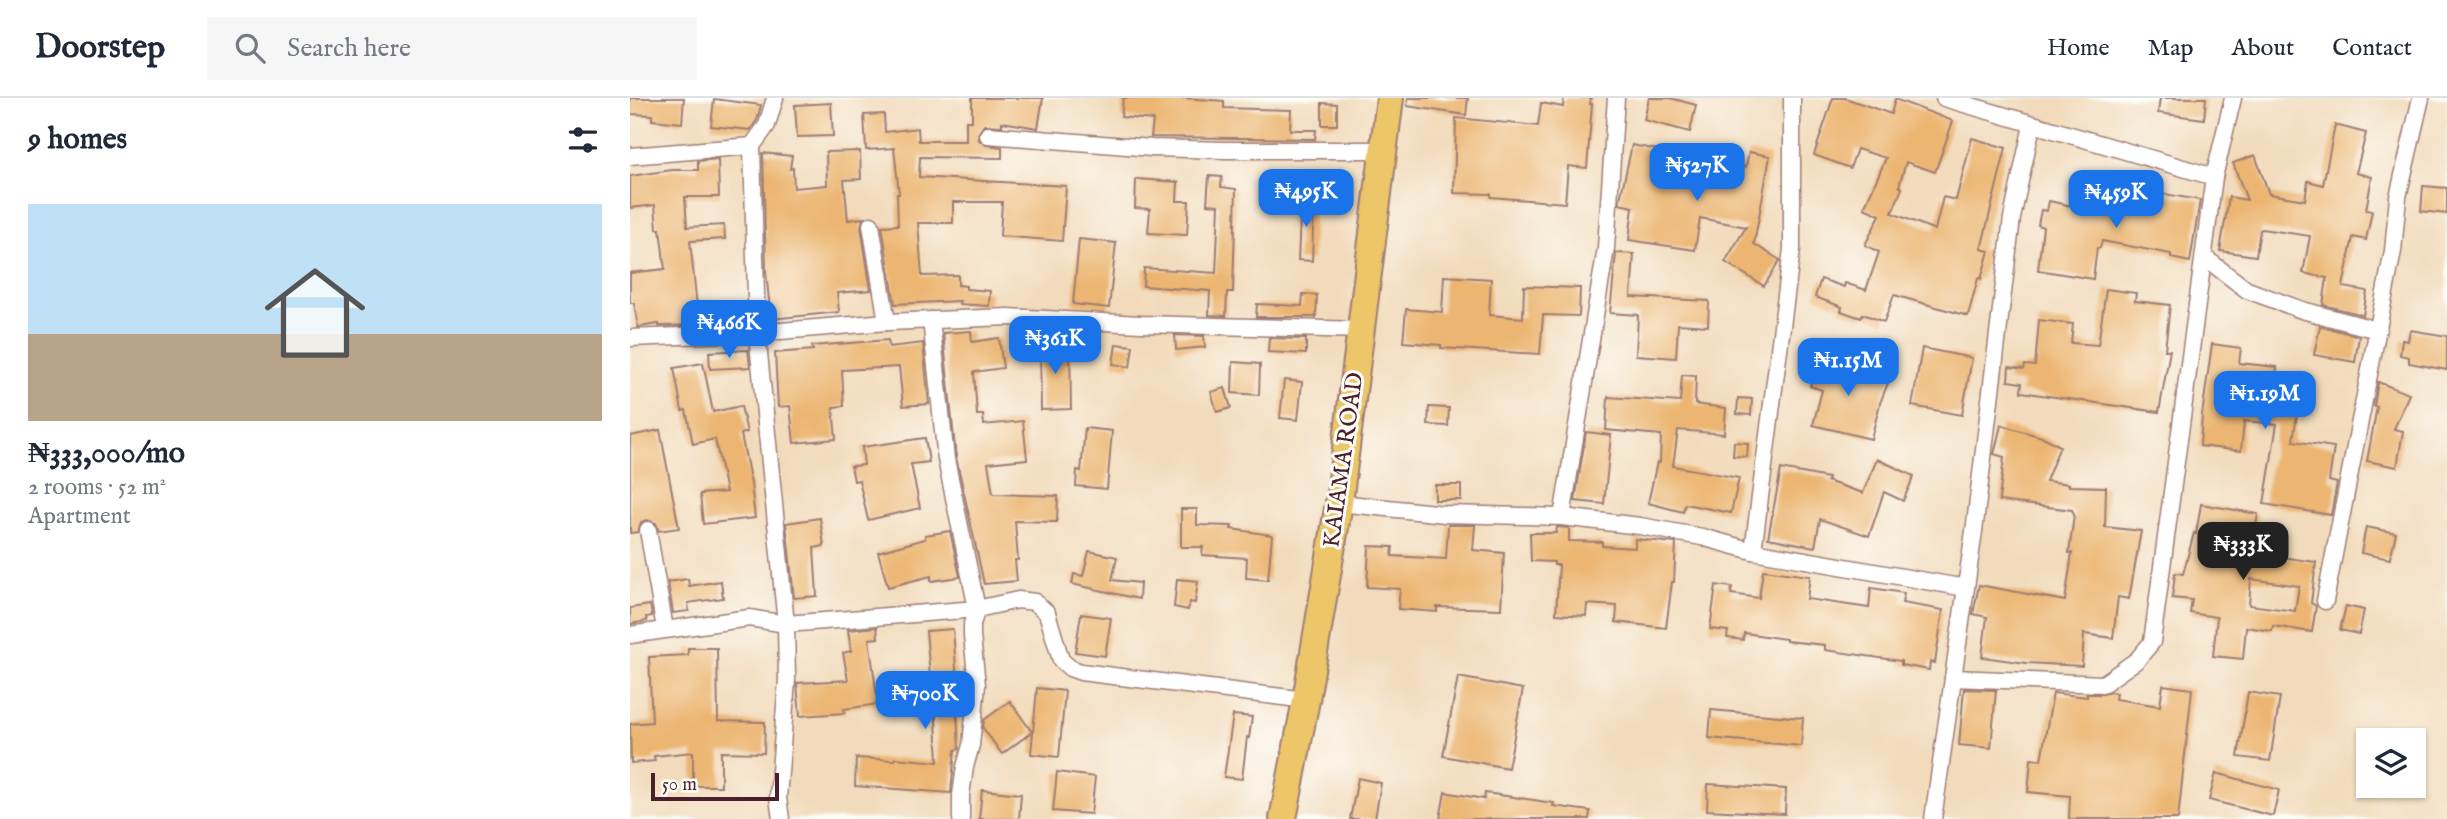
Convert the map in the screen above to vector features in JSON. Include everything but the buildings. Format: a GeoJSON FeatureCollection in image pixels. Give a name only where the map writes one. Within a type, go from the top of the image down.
{"type":"FeatureCollection","features":[{"type":"Feature","properties":{"kind":"highway","name":"KAIAMA ROAD"},"geometry":{"type":"LineString","coordinates":[[1283,819],[1339,503],[1390,98]]}},
{"type":"Feature","properties":{"kind":"street"},"geometry":{"type":"LineString","coordinates":[[775,98],[767,125],[752,146],[757,333],[786,624],[788,680],[778,798],[781,819]]}},
{"type":"Feature","properties":{"kind":"street"},"geometry":{"type":"LineString","coordinates":[[1562,517],[1606,248],[1616,98]]}},
{"type":"Feature","properties":{"kind":"street"},"geometry":{"type":"LineString","coordinates":[[1753,551],[1792,249],[1792,98]]}},
{"type":"Feature","properties":{"kind":"street"},"geometry":{"type":"LineString","coordinates":[[1944,98],[1962,101],[2032,125],[2214,177]]}},
{"type":"Feature","properties":{"kind":"street"},"geometry":{"type":"LineString","coordinates":[[1953,677],[2103,684],[2137,660],[2152,642],[2214,177],[2233,98]]}},
{"type":"Feature","properties":{"kind":"street"},"geometry":{"type":"LineString","coordinates":[[2325,601],[2393,251],[2398,197],[2421,98]]}},
{"type":"Feature","properties":{"kind":"street"},"geometry":{"type":"LineString","coordinates":[[1933,819],[1966,588],[2012,218],[2032,125]]}},
{"type":"Feature","properties":{"kind":"street"},"geometry":{"type":"LineString","coordinates":[[988,135],[1152,148],[1384,150]]}},
{"type":"Feature","properties":{"kind":"street"},"geometry":{"type":"LineString","coordinates":[[630,156],[752,146]]}},
{"type":"Feature","properties":{"kind":"street"},"geometry":{"type":"LineString","coordinates":[[871,225],[887,322]]}},
{"type":"Feature","properties":{"kind":"street"},"geometry":{"type":"LineString","coordinates":[[2204,257],[2247,290],[2302,310],[2377,330]]}},
{"type":"Feature","properties":{"kind":"street"},"geometry":{"type":"LineString","coordinates":[[630,338],[1008,317],[1361,330]]}},
{"type":"Feature","properties":{"kind":"street"},"geometry":{"type":"LineString","coordinates":[[931,320],[946,459],[977,609],[972,624],[977,685],[971,745],[961,794],[961,819]]}},
{"type":"Feature","properties":{"kind":"street"},"geometry":{"type":"LineString","coordinates":[[1339,503],[1445,514],[1562,517],[1652,528],[1702,537],[1753,551],[1966,588]]}},
{"type":"Feature","properties":{"kind":"street"},"geometry":{"type":"LineString","coordinates":[[648,530],[665,629]]}},
{"type":"Feature","properties":{"kind":"street"},"geometry":{"type":"LineString","coordinates":[[630,635],[749,618],[786,624],[977,609],[1018,600],[1035,602],[1046,613],[1061,660],[1070,668],[1081,672],[1306,700]]}}]}
